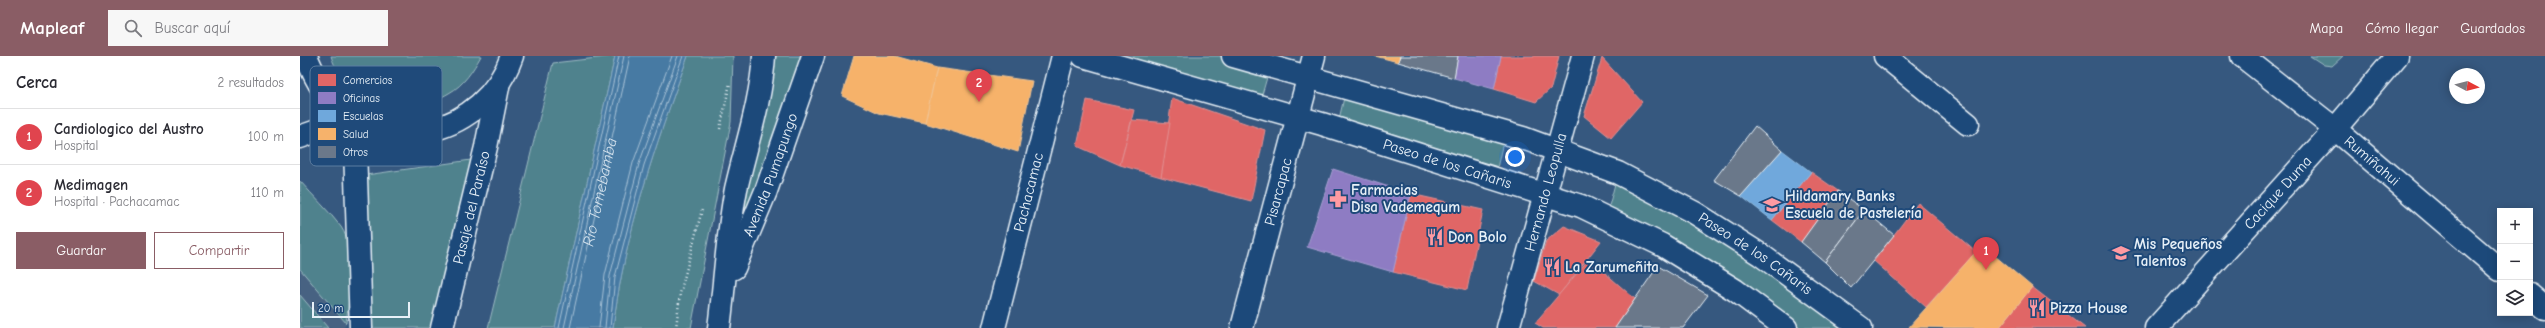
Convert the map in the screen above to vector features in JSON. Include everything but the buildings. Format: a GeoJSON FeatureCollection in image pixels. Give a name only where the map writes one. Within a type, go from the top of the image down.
{"type":"FeatureCollection","features":[{"type":"Feature","properties":{"kind":"main road"},"geometry":{"type":"LineString","coordinates":[[306,56],[310,66]]}},
{"type":"Feature","properties":{"kind":"main road","name":"Avenida Pumapungo"},"geometry":{"type":"LineString","coordinates":[[719,328],[736,190],[754,120],[763,75],[764,56]]}},
{"type":"Feature","properties":{"kind":"main road","name":"Avenida Pumapungo"},"geometry":{"type":"LineString","coordinates":[[724,293],[766,191],[813,56]]}},
{"type":"Feature","properties":{"kind":"main road","name":"Pachacamac"},"geometry":{"type":"LineString","coordinates":[[994,328],[1063,56]]}},
{"type":"Feature","properties":{"kind":"main road","name":"Paseo de los Cañaris"},"geometry":{"type":"LineString","coordinates":[[1083,56],[1297,116],[1545,193],[1587,209],[1662,245],[1735,290],[1786,328]]}},
{"type":"Feature","properties":{"kind":"main road","name":"Paseo de los Cañaris"},"geometry":{"type":"LineString","coordinates":[[1233,56],[1557,149],[1618,173],[1695,213],[1760,254],[1862,328]]}},
{"type":"Feature","properties":{"kind":"main road","name":"Pisarcapac"},"geometry":{"type":"LineString","coordinates":[[1242,328],[1314,56]]}},
{"type":"Feature","properties":{"kind":"main road","name":"Hernando Leopulla"},"geometry":{"type":"LineString","coordinates":[[1508,328],[1583,56]]}},
{"type":"Feature","properties":{"kind":"main road"},"geometry":{"type":"LineString","coordinates":[[1885,56],[1968,124]]}},
{"type":"Feature","properties":{"kind":"main road","name":"Rumiñahui"},"geometry":{"type":"LineString","coordinates":[[2242,56],[2335,129],[2497,267]]}},
{"type":"Feature","properties":{"kind":"main road","name":"Cacique Duma"},"geometry":{"type":"LineString","coordinates":[[2156,328],[2335,129],[2396,56]]}},
{"type":"Feature","properties":{"kind":"main road"},"geometry":{"type":"LineString","coordinates":[[442,128],[476,110],[509,67]]}},
{"type":"Feature","properties":{"kind":"main road","name":"Pasaje del Paraíso"},"geometry":{"type":"LineString","coordinates":[[442,328],[486,147],[509,67]]}},
{"type":"Feature","properties":{"kind":"main road"},"geometry":{"type":"LineString","coordinates":[[300,138],[310,134]]}},
{"type":"Feature","properties":{"kind":"main road"},"geometry":{"type":"LineString","coordinates":[[356,166],[361,328]]}},
{"type":"Feature","properties":{"kind":"main road"},"geometry":{"type":"LineString","coordinates":[[2533,298],[2545,308]]}},
{"type":"Feature","properties":{"kind":"shaded area"},"geometry":{"type":"Polygon","coordinates":[[[300,269],[346,323],[344,328],[300,328],[300,269]]]}},
{"type":"Feature","properties":{"kind":"green space"},"geometry":{"type":"Polygon","coordinates":[[[331,56],[481,56],[464,81],[454,90],[442,96],[442,66],[336,66],[331,56]]]}},
{"type":"Feature","properties":{"kind":"green space"},"geometry":{"type":"Polygon","coordinates":[[[615,56],[555,328],[488,328],[553,63],[615,56]]]}},
{"type":"Feature","properties":{"kind":"green space"},"geometry":{"type":"Polygon","coordinates":[[[688,56],[733,56],[731,122],[691,328],[613,328],[618,292],[633,224],[664,123],[688,56]]]}},
{"type":"Feature","properties":{"kind":"green space"},"geometry":{"type":"Polygon","coordinates":[[[772,56],[806,56],[733,260],[772,56]]]}},
{"type":"Feature","properties":{"kind":"green space"},"geometry":{"type":"Polygon","coordinates":[[[1104,56],[1233,56],[1270,67],[1259,105],[1104,56]]]}},
{"type":"Feature","properties":{"kind":"green space"},"geometry":{"type":"Polygon","coordinates":[[[2310,56],[2343,56],[2332,66],[2324,65],[2310,56]]]}},
{"type":"Feature","properties":{"kind":"green space"},"geometry":{"type":"Polygon","coordinates":[[[1346,89],[1505,133],[1495,177],[1337,128],[1346,89]]]}},
{"type":"Feature","properties":{"kind":"green space"},"geometry":{"type":"Polygon","coordinates":[[[471,160],[436,328],[369,328],[366,175],[429,166],[442,166],[442,164],[471,160]]]}},
{"type":"Feature","properties":{"kind":"green space"},"geometry":{"type":"Polygon","coordinates":[[[1618,173],[1861,328],[1786,328],[1606,217],[1618,173]]]}},
{"type":"Feature","properties":{"kind":"green space"},"geometry":{"type":"Polygon","coordinates":[[[300,181],[341,227],[346,237],[349,248],[351,274],[346,323],[300,269],[300,181]]]}},
{"type":"Feature","properties":{"kind":"green space"},"geometry":{"type":"Polygon","coordinates":[[[300,295],[328,328],[300,328],[300,295]]]}},
{"type":"Feature","properties":{"kind":"water","name":"Río Tomebamba"},"geometry":{"type":"Polygon","coordinates":[[[615,56],[688,56],[664,123],[633,224],[618,292],[613,328],[555,328],[615,56]]]}},
{"type":"Feature","properties":{"kind":"place","name":"Medimagen"},"geometry":{"type":"Point","coordinates":[979,102]}},
{"type":"Feature","properties":{"kind":"place","name":"Farmacias Disa Vademequm"},"geometry":{"type":"Point","coordinates":[1338,199]}},
{"type":"Feature","properties":{"kind":"place","name":"Hildamary Banks Escuela de Pastelería"},"geometry":{"type":"Point","coordinates":[1772,205]}},
{"type":"Feature","properties":{"kind":"place","name":"Don Bolo"},"geometry":{"type":"Point","coordinates":[1435,237]}},
{"type":"Feature","properties":{"kind":"place","name":"Mis Pequeños Talentos"},"geometry":{"type":"Point","coordinates":[2121,253]}},
{"type":"Feature","properties":{"kind":"place","name":"La Zarumeñita"},"geometry":{"type":"Point","coordinates":[1552,267]}},
{"type":"Feature","properties":{"kind":"place","name":"Cardiologico del Austro"},"geometry":{"type":"Point","coordinates":[1986,270]}},
{"type":"Feature","properties":{"kind":"place","name":"Pizza House"},"geometry":{"type":"Point","coordinates":[2037,308]}}]}
